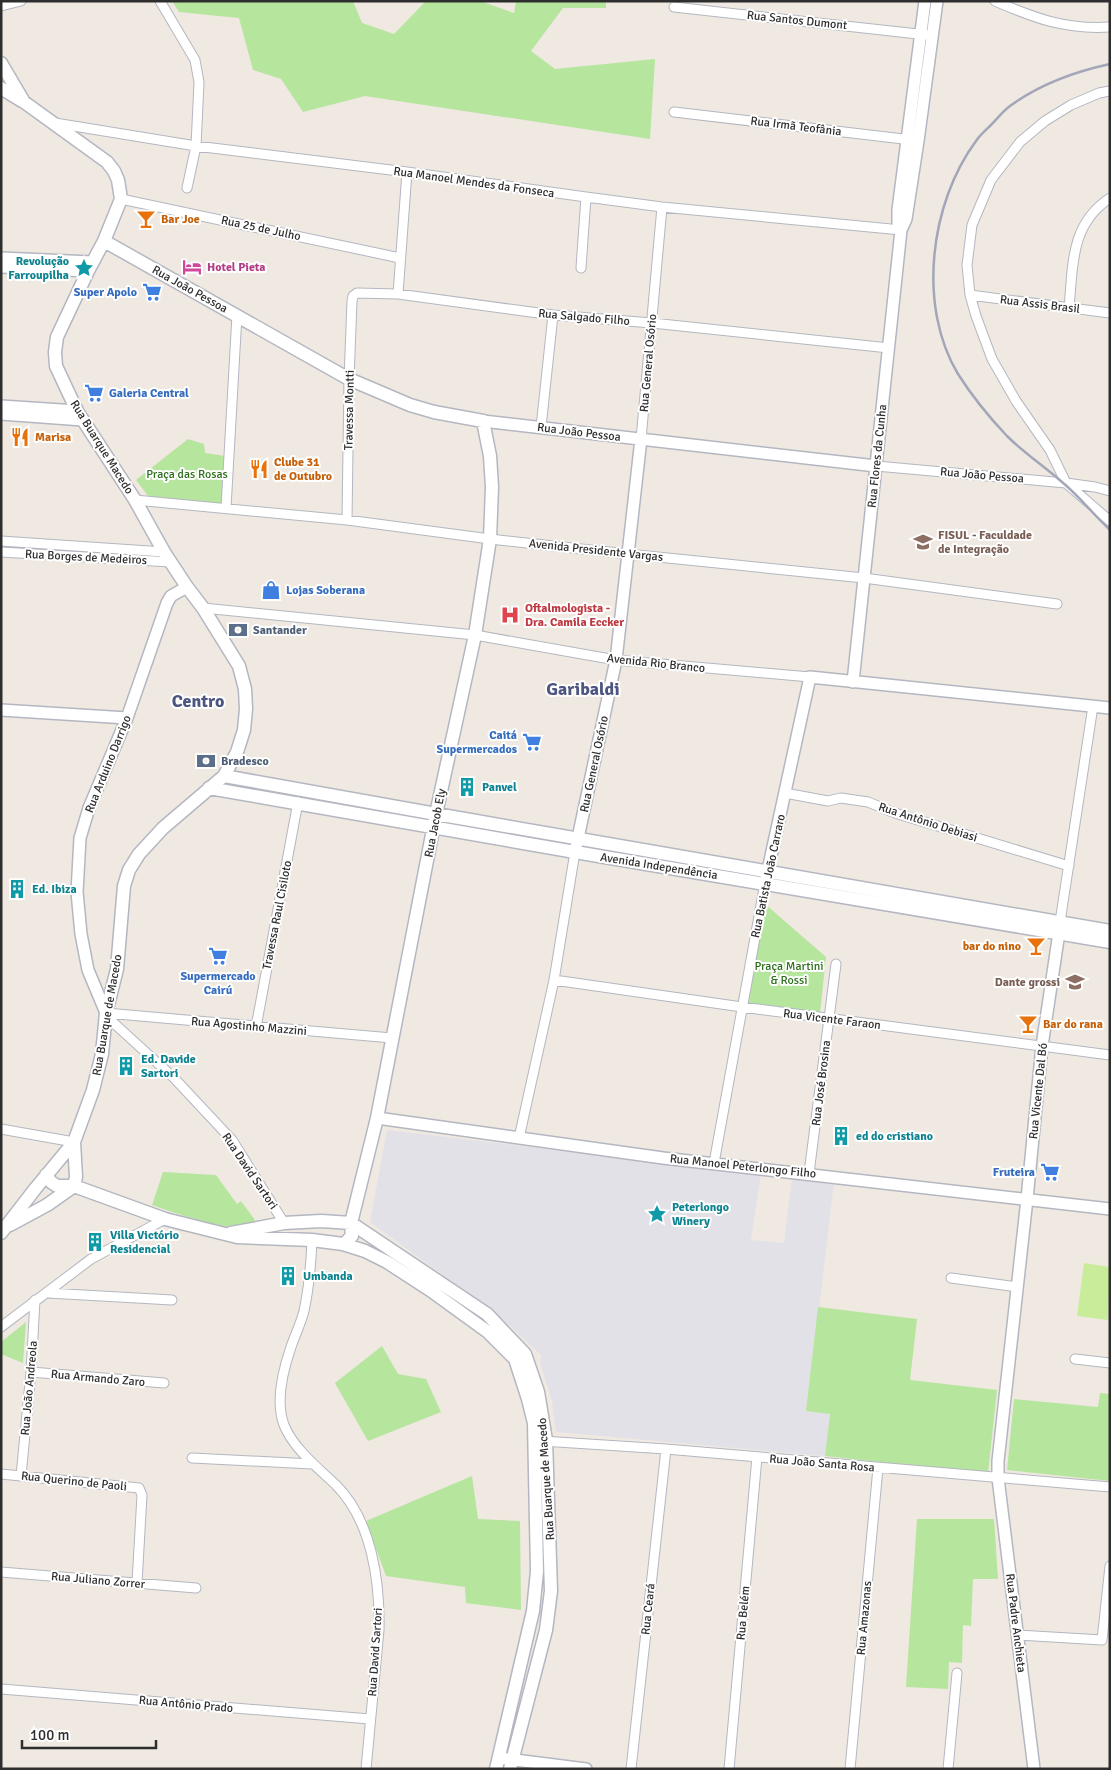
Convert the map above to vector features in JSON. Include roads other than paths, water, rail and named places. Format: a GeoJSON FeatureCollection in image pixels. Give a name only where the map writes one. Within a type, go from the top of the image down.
{"type":"FeatureCollection","features":[{"type":"Feature","properties":{"kind":"main road"},"geometry":{"type":"LineString","coordinates":[[1,63],[24,102]]}},
{"type":"Feature","properties":{"kind":"main road"},"geometry":{"type":"LineString","coordinates":[[1,88],[24,102],[49,122],[107,162],[118,180],[121,198]]}},
{"type":"Feature","properties":{"kind":"main road","name":"Rua Buarque Macedo"},"geometry":{"type":"LineString","coordinates":[[121,198],[104,241],[57,337],[56,366],[80,415],[134,500],[167,557],[203,608],[240,666],[245,688],[244,730],[237,752],[224,776]]}},
{"type":"Feature","properties":{"kind":"main road","name":"Rua João Pessoa"},"geometry":{"type":"LineString","coordinates":[[104,241],[349,379],[410,405],[434,412],[483,421]]}},
{"type":"Feature","properties":{"kind":"main road","name":"Rua Jacob Ely"},"geometry":{"type":"LineString","coordinates":[[343,1244],[352,1236],[351,1223],[377,1118],[435,821],[475,635],[490,539],[492,479],[490,456],[483,421]]}},
{"type":"Feature","properties":{"kind":"main road","name":"Rua Buarque de Macedo"},"geometry":{"type":"LineString","coordinates":[[4,1230],[49,1171],[74,1142],[93,1090],[102,1054],[106,1014],[117,969],[124,886],[129,870],[139,854],[163,828],[224,776]]}},
{"type":"Feature","properties":{"kind":"main road","name":"Avenida Independência"},"geometry":{"type":"LineString","coordinates":[[224,776],[576,852],[767,877]]}},
{"type":"Feature","properties":{"kind":"main road","name":"Avenida Independência"},"geometry":{"type":"LineString","coordinates":[[209,788],[435,821],[579,838],[767,877],[1059,927],[1110,931]]}},
{"type":"Feature","properties":{"kind":"main road","name":"Avenida Independência"},"geometry":{"type":"LineString","coordinates":[[1059,927],[1110,942]]}},
{"type":"Feature","properties":{"kind":"main road","name":"Rua Buarque de Macedo"},"geometry":{"type":"LineString","coordinates":[[74,1142],[76,1177],[74,1186],[165,1219],[224,1234],[243,1238],[312,1240],[343,1244],[372,1254],[430,1290],[488,1332],[515,1359],[540,1441],[537,1571],[534,1611],[497,1763]]}},
{"type":"Feature","properties":{"kind":"main road"},"geometry":{"type":"LineString","coordinates":[[4,1230],[74,1186],[71,1173],[61,1168],[49,1171]]}},
{"type":"Feature","properties":{"kind":"main road"},"geometry":{"type":"LineString","coordinates":[[312,1240],[311,1227],[321,1220]]}},
{"type":"Feature","properties":{"kind":"main road","name":"Rua Buarque de Macedo"},"geometry":{"type":"LineString","coordinates":[[224,1234],[284,1222],[321,1220],[351,1223],[487,1314],[500,1325],[525,1354],[538,1392],[551,1591],[546,1630],[511,1765]]}},
{"type":"Feature","properties":{"kind":"street"},"geometry":{"type":"LineString","coordinates":[[1,6],[21,1]]}},
{"type":"Feature","properties":{"kind":"street"},"geometry":{"type":"LineString","coordinates":[[160,1],[195,60],[200,82],[196,146],[187,188]]}},
{"type":"Feature","properties":{"kind":"street"},"geometry":{"type":"LineString","coordinates":[[913,140],[926,34],[925,1]]}},
{"type":"Feature","properties":{"kind":"street"},"geometry":{"type":"LineString","coordinates":[[926,34],[936,1]]}},
{"type":"Feature","properties":{"kind":"street"},"geometry":{"type":"LineString","coordinates":[[995,1],[1032,17],[1072,27],[1110,27]]}},
{"type":"Feature","properties":{"kind":"street","name":"Rua Santos Dumont"},"geometry":{"type":"LineString","coordinates":[[674,6],[926,34]]}},
{"type":"Feature","properties":{"kind":"street"},"geometry":{"type":"LineString","coordinates":[[1110,91],[1099,93],[1071,105],[1045,121],[1020,142],[991,180],[972,225],[967,265],[970,295],[992,359],[1016,401],[1050,450],[1066,483],[1110,521]]}},
{"type":"Feature","properties":{"kind":"street","name":"Rua Irmã Teofânia"},"geometry":{"type":"LineString","coordinates":[[674,112],[913,140]]}},
{"type":"Feature","properties":{"kind":"street","name":"Rua Manoel Mendes da Fonseca"},"geometry":{"type":"LineString","coordinates":[[49,122],[196,146],[407,172],[662,207],[900,230]]}},
{"type":"Feature","properties":{"kind":"street","name":"Rua Flores da Cunha"},"geometry":{"type":"LineString","coordinates":[[853,682],[900,230],[913,140]]}},
{"type":"Feature","properties":{"kind":"street"},"geometry":{"type":"LineString","coordinates":[[398,294],[407,172]]}},
{"type":"Feature","properties":{"kind":"street"},"geometry":{"type":"LineString","coordinates":[[581,268],[586,197]]}},
{"type":"Feature","properties":{"kind":"street","name":"Rua 25 de Julho"},"geometry":{"type":"LineString","coordinates":[[121,198],[400,258]]}},
{"type":"Feature","properties":{"kind":"street"},"geometry":{"type":"LineString","coordinates":[[1069,308],[1074,252],[1080,231],[1093,212],[1110,198]]}},
{"type":"Feature","properties":{"kind":"street","name":"Rua General Osório"},"geometry":{"type":"LineString","coordinates":[[519,1138],[554,980],[576,852],[616,660],[641,439],[662,207]]}},
{"type":"Feature","properties":{"kind":"street"},"geometry":{"type":"LineString","coordinates":[[1,258],[90,267]]}},
{"type":"Feature","properties":{"kind":"street"},"geometry":{"type":"LineString","coordinates":[[1,267],[90,267]]}},
{"type":"Feature","properties":{"kind":"street","name":"Rua Salgado Filho"},"geometry":{"type":"LineString","coordinates":[[352,301],[353,296],[357,293],[398,294],[553,315],[652,323],[889,348]]}},
{"type":"Feature","properties":{"kind":"street","name":"Rua Assis Brasil"},"geometry":{"type":"LineString","coordinates":[[970,295],[1110,312]]}},
{"type":"Feature","properties":{"kind":"street","name":"Travessa Montti"},"geometry":{"type":"LineString","coordinates":[[347,520],[352,301]]}},
{"type":"Feature","properties":{"kind":"street"},"geometry":{"type":"LineString","coordinates":[[226,508],[237,315]]}},
{"type":"Feature","properties":{"kind":"street"},"geometry":{"type":"LineString","coordinates":[[541,427],[553,315]]}},
{"type":"Feature","properties":{"kind":"street"},"geometry":{"type":"LineString","coordinates":[[1,406],[80,415]]}},
{"type":"Feature","properties":{"kind":"street"},"geometry":{"type":"LineString","coordinates":[[1,414],[80,415]]}},
{"type":"Feature","properties":{"kind":"street","name":"Rua João Pessoa"},"geometry":{"type":"LineString","coordinates":[[483,421],[876,466],[1066,483],[1110,491]]}},
{"type":"Feature","properties":{"kind":"street","name":"Avenida Presidente Vargas"},"geometry":{"type":"LineString","coordinates":[[134,500],[347,520],[490,539],[864,578],[1057,604]]}},
{"type":"Feature","properties":{"kind":"street","name":"Rua Borges de Medeiros"},"geometry":{"type":"LineString","coordinates":[[1,541],[167,557]]}},
{"type":"Feature","properties":{"kind":"street"},"geometry":{"type":"LineString","coordinates":[[6,552],[12,542]]}},
{"type":"Feature","properties":{"kind":"street","name":"Rua Borges de Medeiros"},"geometry":{"type":"LineString","coordinates":[[6,552],[167,557]]}},
{"type":"Feature","properties":{"kind":"street","name":"Rua Arduino Darrigo"},"geometry":{"type":"LineString","coordinates":[[106,1014],[88,970],[82,934],[77,892],[80,838],[89,808],[126,718],[167,603],[171,596],[187,587]]}},
{"type":"Feature","properties":{"kind":"street","name":"Avenida Rio Branco"},"geometry":{"type":"LineString","coordinates":[[203,608],[475,635],[616,660],[810,677],[1110,708]]}},
{"type":"Feature","properties":{"kind":"street","name":"Rua Batista João Carraro"},"geometry":{"type":"LineString","coordinates":[[714,1163],[767,877],[810,677]]}},
{"type":"Feature","properties":{"kind":"street","name":"Rua Vicente Dal Bó"},"geometry":{"type":"LineString","coordinates":[[998,1478],[998,1461],[1042,1046],[1093,706]]}},
{"type":"Feature","properties":{"kind":"street"},"geometry":{"type":"LineString","coordinates":[[1,710],[126,718]]}},
{"type":"Feature","properties":{"kind":"street","name":"Rua Antônio Debiasi"},"geometry":{"type":"LineString","coordinates":[[785,793],[828,801],[841,798],[868,802],[895,813],[1069,866]]}},
{"type":"Feature","properties":{"kind":"street","name":"Travessa Raul Cisiloto"},"geometry":{"type":"LineString","coordinates":[[256,1027],[298,802]]}},
{"type":"Feature","properties":{"kind":"street","name":"Rua José Brosina"},"geometry":{"type":"LineString","coordinates":[[809,1173],[836,964]]}},
{"type":"Feature","properties":{"kind":"street","name":"Rua Vicente Faraon"},"geometry":{"type":"LineString","coordinates":[[554,980],[829,1019],[1110,1055]]}},
{"type":"Feature","properties":{"kind":"street","name":"Rua Agostinho Mazzini"},"geometry":{"type":"LineString","coordinates":[[106,1014],[392,1038]]}},
{"type":"Feature","properties":{"kind":"street","name":"Rua David Sartori"},"geometry":{"type":"LineString","coordinates":[[106,1014],[174,1078],[232,1140],[284,1222]]}},
{"type":"Feature","properties":{"kind":"street","name":"Rua Manoel Peterlongo Filho"},"geometry":{"type":"LineString","coordinates":[[377,1118],[714,1163],[1110,1209]]}},
{"type":"Feature","properties":{"kind":"street"},"geometry":{"type":"LineString","coordinates":[[1,1129],[74,1142]]}},
{"type":"Feature","properties":{"kind":"street"},"geometry":{"type":"LineString","coordinates":[[1,1327],[91,1259],[165,1219]]}},
{"type":"Feature","properties":{"kind":"street","name":"Rua David Sartori"},"geometry":{"type":"LineString","coordinates":[[312,1240],[310,1277],[304,1313],[291,1346],[283,1375],[280,1404],[284,1425],[293,1440],[312,1464],[337,1486],[350,1503],[362,1527],[377,1582],[380,1608],[379,1630],[366,1769]]}},
{"type":"Feature","properties":{"kind":"street"},"geometry":{"type":"LineString","coordinates":[[951,1278],[1018,1286]]}},
{"type":"Feature","properties":{"kind":"street"},"geometry":{"type":"LineString","coordinates":[[48,1293],[172,1300]]}},
{"type":"Feature","properties":{"kind":"street","name":"Rua João Andreola"},"geometry":{"type":"LineString","coordinates":[[21,1476],[31,1372],[35,1300]]}},
{"type":"Feature","properties":{"kind":"street"},"geometry":{"type":"LineString","coordinates":[[1075,1359],[1110,1363]]}},
{"type":"Feature","properties":{"kind":"street","name":"Rua Armando Zaro"},"geometry":{"type":"LineString","coordinates":[[31,1372],[164,1383]]}},
{"type":"Feature","properties":{"kind":"street","name":"Rua João Santa Rosa"},"geometry":{"type":"LineString","coordinates":[[540,1441],[666,1449],[1110,1488]]}},
{"type":"Feature","properties":{"kind":"street","name":"Rua Ceará"},"geometry":{"type":"LineString","coordinates":[[631,1769],[666,1449]]}},
{"type":"Feature","properties":{"kind":"street","name":"Rua Belém"},"geometry":{"type":"LineString","coordinates":[[730,1769],[757,1457]]}},
{"type":"Feature","properties":{"kind":"street"},"geometry":{"type":"LineString","coordinates":[[192,1458],[312,1464]]}},
{"type":"Feature","properties":{"kind":"street","name":"Rua Amazonas"},"geometry":{"type":"LineString","coordinates":[[850,1769],[878,1468]]}},
{"type":"Feature","properties":{"kind":"street","name":"Rua Querino de Paoli"},"geometry":{"type":"LineString","coordinates":[[1,1474],[139,1488],[142,1496],[137,1583]]}},
{"type":"Feature","properties":{"kind":"street","name":"Rua Padre Anchieta"},"geometry":{"type":"LineString","coordinates":[[998,1478],[1034,1769]]}},
{"type":"Feature","properties":{"kind":"street"},"geometry":{"type":"LineString","coordinates":[[1018,1635],[1102,1640],[1110,1566]]}},
{"type":"Feature","properties":{"kind":"street","name":"Rua Juliano Zorrer"},"geometry":{"type":"LineString","coordinates":[[1,1572],[196,1588]]}},
{"type":"Feature","properties":{"kind":"street"},"geometry":{"type":"LineString","coordinates":[[948,1769],[957,1673]]}},
{"type":"Feature","properties":{"kind":"street","name":"Rua Antônio Prado"},"geometry":{"type":"LineString","coordinates":[[1,1689],[370,1719]]}},
{"type":"Feature","properties":{"kind":"street"},"geometry":{"type":"LineString","coordinates":[[497,1763],[586,1769]]}},
{"type":"Feature","properties":{"kind":"railway"},"geometry":{"type":"LineString","coordinates":[[1110,64],[1070,75],[1033,91],[1007,108],[978,139],[960,166],[948,194],[939,224],[934,255],[934,287],[937,318],[945,347],[958,374],[987,414],[1007,436],[1068,487],[1110,530]]}},
{"type":"Feature","properties":{"kind":"place","name":"Bar Joe"},"geometry":{"type":"Point","coordinates":[146,219]}},
{"type":"Feature","properties":{"kind":"place","name":"Hotel Pieta"},"geometry":{"type":"Point","coordinates":[192,267]}},
{"type":"Feature","properties":{"kind":"place","name":"Revolução Farroupilha"},"geometry":{"type":"Point","coordinates":[84,268]}},
{"type":"Feature","properties":{"kind":"place","name":"Super Apolo"},"geometry":{"type":"Point","coordinates":[152,292]}},
{"type":"Feature","properties":{"kind":"place","name":"Galeria Central"},"geometry":{"type":"Point","coordinates":[94,393]}},
{"type":"Feature","properties":{"kind":"place","name":"Marisa"},"geometry":{"type":"Point","coordinates":[20,437]}},
{"type":"Feature","properties":{"kind":"place","name":"Clube 31 de Outubro"},"geometry":{"type":"Point","coordinates":[259,469]}},
{"type":"Feature","properties":{"kind":"place","name":"FISUL - Faculdade de Integração"},"geometry":{"type":"Point","coordinates":[923,542]}},
{"type":"Feature","properties":{"kind":"place","name":"Lojas Soberana"},"geometry":{"type":"Point","coordinates":[271,590]}},
{"type":"Feature","properties":{"kind":"place","name":"Oftalmologista - Dra. Camila Eccker"},"geometry":{"type":"Point","coordinates":[510,615]}},
{"type":"Feature","properties":{"kind":"place","name":"Santander"},"geometry":{"type":"Point","coordinates":[238,630]}},
{"type":"Feature","properties":{"kind":"place","name":"Caitá Supermercados"},"geometry":{"type":"Point","coordinates":[532,742]}},
{"type":"Feature","properties":{"kind":"place","name":"Bradesco"},"geometry":{"type":"Point","coordinates":[206,761]}},
{"type":"Feature","properties":{"kind":"place","name":"Panvel"},"geometry":{"type":"Point","coordinates":[467,787]}},
{"type":"Feature","properties":{"kind":"place","name":"Ed. Ibiza"},"geometry":{"type":"Point","coordinates":[17,889]}},
{"type":"Feature","properties":{"kind":"place","name":"bar do nino"},"geometry":{"type":"Point","coordinates":[1036,946]}},
{"type":"Feature","properties":{"kind":"place","name":"Supermercado Cairú"},"geometry":{"type":"Point","coordinates":[218,956]}},
{"type":"Feature","properties":{"kind":"place","name":"Dante grossi"},"geometry":{"type":"Point","coordinates":[1075,982]}},
{"type":"Feature","properties":{"kind":"place","name":"Bar do rana"},"geometry":{"type":"Point","coordinates":[1028,1024]}},
{"type":"Feature","properties":{"kind":"place","name":"Ed. Davide Sartori"},"geometry":{"type":"Point","coordinates":[126,1066]}},
{"type":"Feature","properties":{"kind":"place","name":"ed do cristiano"},"geometry":{"type":"Point","coordinates":[841,1136]}},
{"type":"Feature","properties":{"kind":"place","name":"Fruteira"},"geometry":{"type":"Point","coordinates":[1050,1172]}},
{"type":"Feature","properties":{"kind":"place","name":"Peterlongo Winery"},"geometry":{"type":"Point","coordinates":[657,1214]}},
{"type":"Feature","properties":{"kind":"place","name":"Villa Victório Residencial"},"geometry":{"type":"Point","coordinates":[95,1242]}},
{"type":"Feature","properties":{"kind":"place","name":"Umbanda"},"geometry":{"type":"Point","coordinates":[288,1276]}},
{"type":"Feature","properties":{"kind":"district","name":"Garibaldi"},"geometry":{"type":"Point","coordinates":[583,689]}},
{"type":"Feature","properties":{"kind":"district","name":"Centro"},"geometry":{"type":"Point","coordinates":[198,701]}},
{"type":"Feature","properties":{"kind":"park label","name":"Praça das Rosas"},"geometry":{"type":"Point","coordinates":[187,474]}},
{"type":"Feature","properties":{"kind":"park label","name":"Praça Martini & Rossi"},"geometry":{"type":"Point","coordinates":[789,973]}}]}
